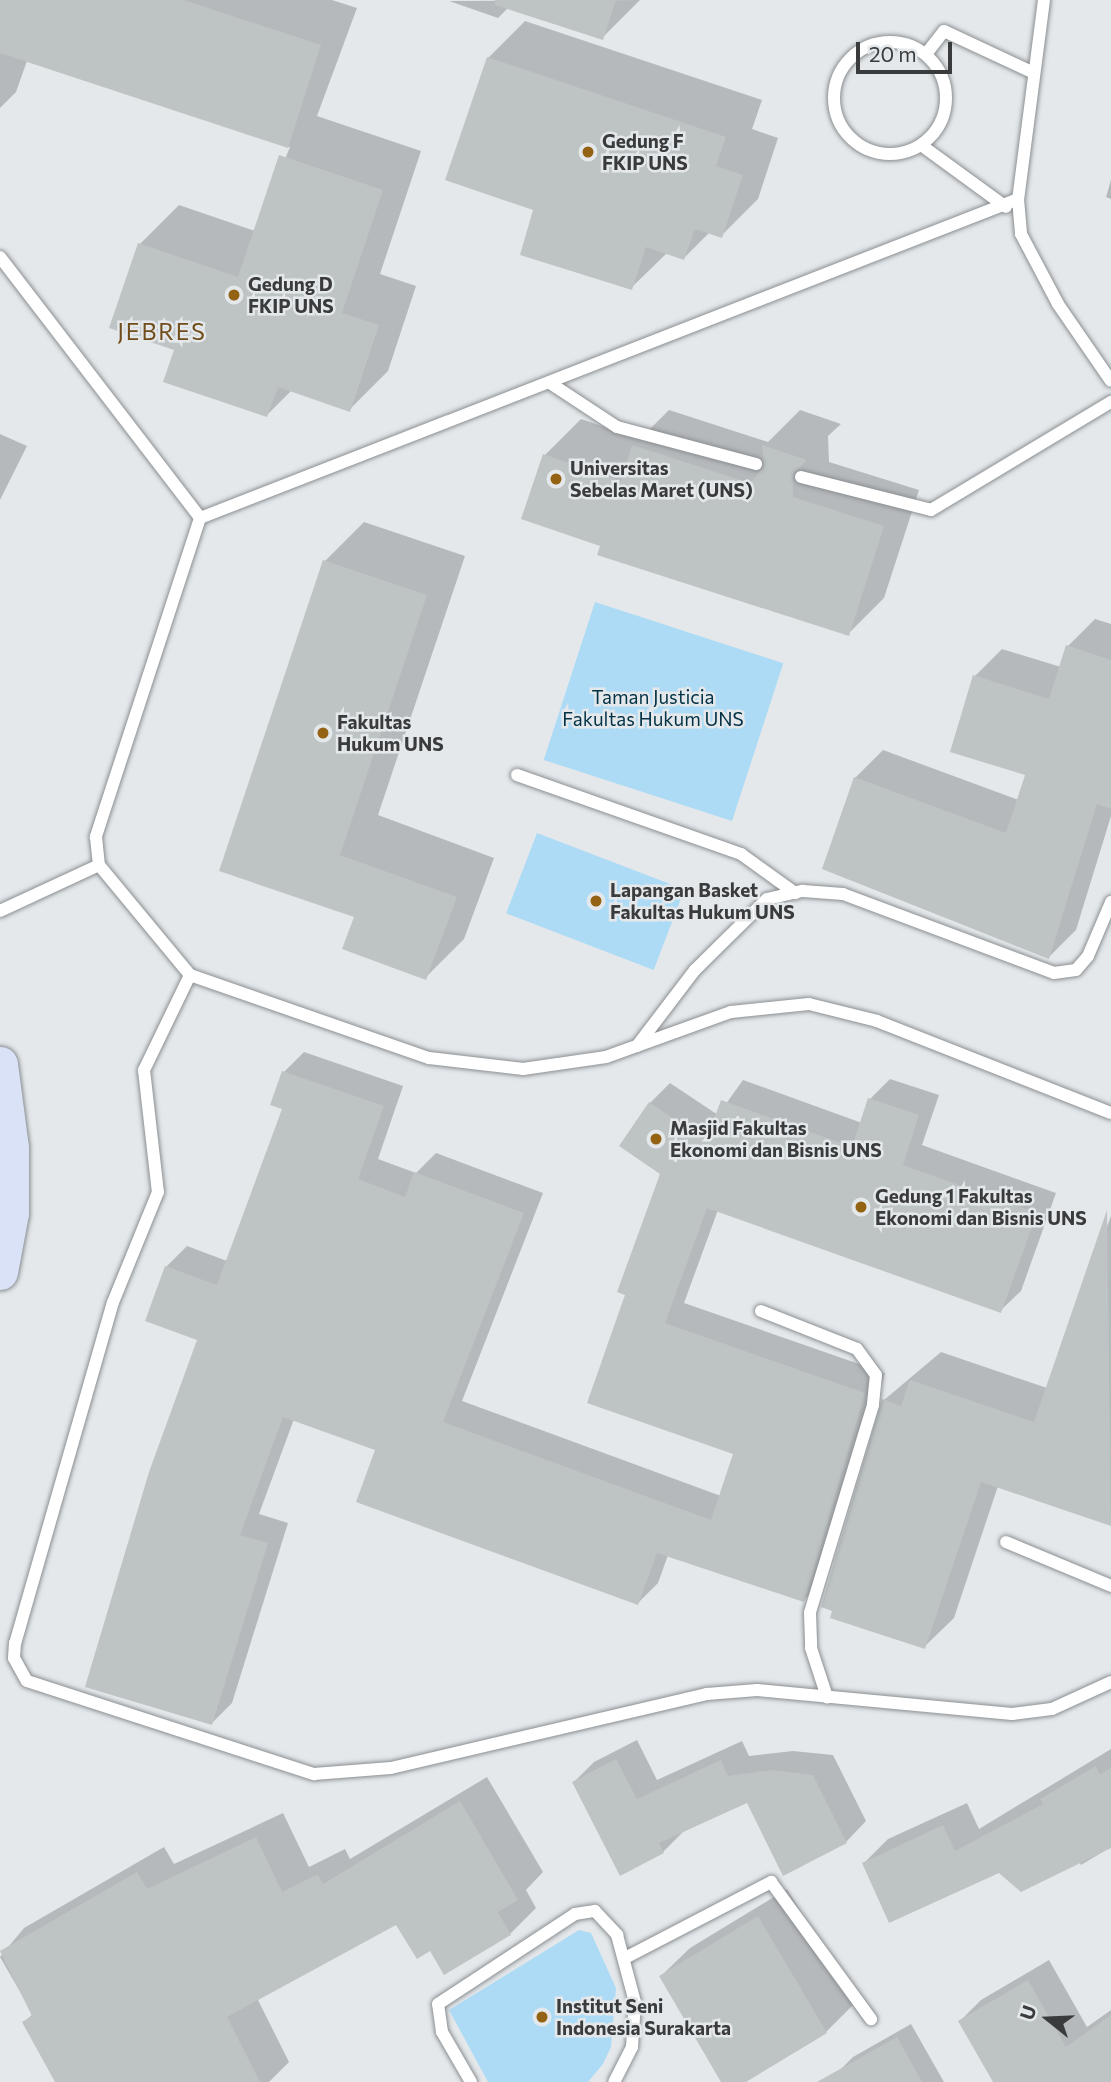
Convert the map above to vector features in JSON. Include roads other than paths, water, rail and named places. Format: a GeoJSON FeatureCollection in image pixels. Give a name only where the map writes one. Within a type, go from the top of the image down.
{"type":"FeatureCollection","features":[{"type":"Feature","properties":{"kind":"main road"},"geometry":{"type":"LineString","coordinates":[[0,1064],[11,1147],[11,1213],[0,1272]]}},
{"type":"Feature","properties":{"kind":"lane"},"geometry":{"type":"LineString","coordinates":[[1044,0],[1018,199],[1021,234],[1036,266],[1111,381]]}},
{"type":"Feature","properties":{"kind":"lane"},"geometry":{"type":"LineString","coordinates":[[926,54],[944,31],[1034,73]]}},
{"type":"Feature","properties":{"kind":"lane"},"geometry":{"type":"LineString","coordinates":[[879,42],[905,42],[926,54],[942,75],[947,101],[939,126],[921,145],[898,154],[863,146],[838,119],[834,94],[849,61],[879,42]]}},
{"type":"Feature","properties":{"kind":"lane"},"geometry":{"type":"LineString","coordinates":[[921,145],[1006,207]]}},
{"type":"Feature","properties":{"kind":"lane"},"geometry":{"type":"LineString","coordinates":[[200,518],[1006,207],[1018,199]]}},
{"type":"Feature","properties":{"kind":"lane"},"geometry":{"type":"LineString","coordinates":[[0,257],[200,518]]}},
{"type":"Feature","properties":{"kind":"lane"},"geometry":{"type":"LineString","coordinates":[[550,383],[617,427],[756,464]]}},
{"type":"Feature","properties":{"kind":"lane"},"geometry":{"type":"LineString","coordinates":[[801,477],[931,510],[1111,402]]}},
{"type":"Feature","properties":{"kind":"lane"},"geometry":{"type":"LineString","coordinates":[[200,518],[99,813],[99,865],[190,975],[429,1058],[523,1069],[637,1046],[731,1012],[809,1004],[877,1021],[1111,1113]]}},
{"type":"Feature","properties":{"kind":"lane"},"geometry":{"type":"LineString","coordinates":[[517,775],[741,854],[795,892]]}},
{"type":"Feature","properties":{"kind":"lane"},"geometry":{"type":"LineString","coordinates":[[0,911],[99,865]]}},
{"type":"Feature","properties":{"kind":"lane"},"geometry":{"type":"LineString","coordinates":[[637,1046],[695,970],[767,899],[795,892],[843,894],[1054,974],[1076,970],[1088,956],[1111,902]]}},
{"type":"Feature","properties":{"kind":"lane"},"geometry":{"type":"LineString","coordinates":[[190,975],[144,1070],[158,1192],[113,1302],[15,1643],[15,1658],[27,1681],[314,1774],[391,1768],[707,1694],[757,1690],[1012,1714],[1052,1709],[1111,1682]]}},
{"type":"Feature","properties":{"kind":"lane"},"geometry":{"type":"LineString","coordinates":[[761,1311],[857,1349],[876,1375],[873,1405],[810,1613],[811,1648],[827,1697]]}},
{"type":"Feature","properties":{"kind":"lane"},"geometry":{"type":"LineString","coordinates":[[1006,1542],[1111,1586]]}},
{"type":"Feature","properties":{"kind":"lane"},"geometry":{"type":"LineString","coordinates":[[625,1958],[771,1882],[871,2019]]}},
{"type":"Feature","properties":{"kind":"lane"},"geometry":{"type":"LineString","coordinates":[[471,2082],[436,2016],[443,1999],[583,1911],[605,1918],[625,1958],[635,2025],[629,2060],[614,2082]]}},
{"type":"Feature","properties":{"kind":"place","name":"Gedung F FKIP UNS"},"geometry":{"type":"Point","coordinates":[588,152]}},
{"type":"Feature","properties":{"kind":"place","name":"Gedung D FKIP UNS"},"geometry":{"type":"Point","coordinates":[234,295]}},
{"type":"Feature","properties":{"kind":"place","name":"Universitas Sebelas Maret (UNS)"},"geometry":{"type":"Point","coordinates":[556,479]}},
{"type":"Feature","properties":{"kind":"place","name":"Fakultas Hukum UNS"},"geometry":{"type":"Point","coordinates":[323,733]}},
{"type":"Feature","properties":{"kind":"place","name":"Lapangan Basket Fakultas Hukum UNS"},"geometry":{"type":"Point","coordinates":[596,901]}},
{"type":"Feature","properties":{"kind":"place","name":"Masjid Fakultas Ekonomi dan Bisnis UNS"},"geometry":{"type":"Point","coordinates":[656,1139]}},
{"type":"Feature","properties":{"kind":"place","name":"Gedung 1 Fakultas Ekonomi dan Bisnis UNS"},"geometry":{"type":"Point","coordinates":[861,1207]}},
{"type":"Feature","properties":{"kind":"place","name":"Institut Seni Indonesia Surakarta"},"geometry":{"type":"Point","coordinates":[542,2017]}},
{"type":"Feature","properties":{"kind":"district","name":"JEBRES"},"geometry":{"type":"Point","coordinates":[162,331]}},
{"type":"Feature","properties":{"kind":"park label","name":"Taman Justicia Fakultas Hukum UNS"},"geometry":{"type":"Point","coordinates":[653,708]}}]}
